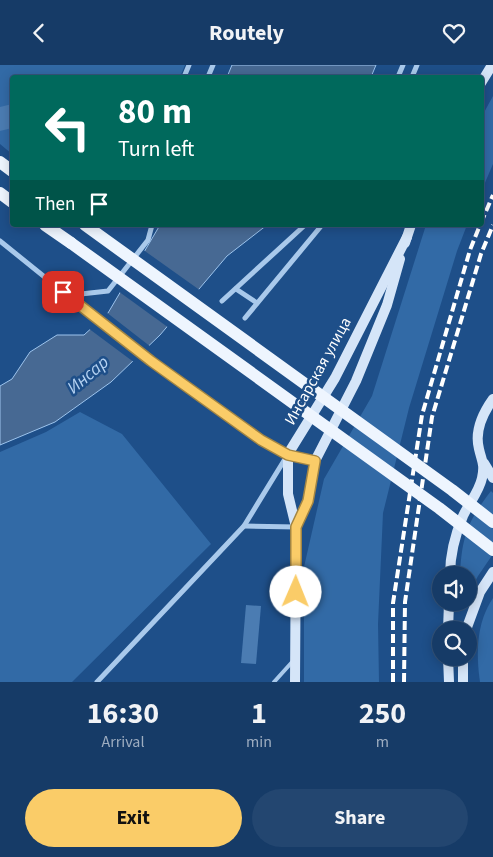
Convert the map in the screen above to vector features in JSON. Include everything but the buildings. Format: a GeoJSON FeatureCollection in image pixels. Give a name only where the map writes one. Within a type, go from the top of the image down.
{"type":"FeatureCollection","features":[{"type":"Feature","properties":{"kind":"main road"},"geometry":{"type":"LineString","coordinates":[[48,227],[439,508],[493,550]]}},
{"type":"Feature","properties":{"kind":"main road"},"geometry":{"type":"LineString","coordinates":[[88,227],[452,490],[493,522]]}},
{"type":"Feature","properties":{"kind":"street"},"geometry":{"type":"LineString","coordinates":[[484,78],[492,65]]}},
{"type":"Feature","properties":{"kind":"street"},"geometry":{"type":"LineString","coordinates":[[81,294],[108,291],[148,241],[152,227]]}},
{"type":"Feature","properties":{"kind":"street"},"geometry":{"type":"LineString","coordinates":[[222,301],[303,227]]}},
{"type":"Feature","properties":{"kind":"street"},"geometry":{"type":"LineString","coordinates":[[245,318],[320,227]]}},
{"type":"Feature","properties":{"kind":"street","name":"Инсарская улица"},"geometry":{"type":"LineString","coordinates":[[296,527],[308,501],[315,461],[360,372],[387,305],[410,227]]}},
{"type":"Feature","properties":{"kind":"street","name":"Инсарская улица"},"geometry":{"type":"LineString","coordinates":[[295,682],[296,527],[288,494],[288,455],[335,377],[407,237]]}},
{"type":"Feature","properties":{"kind":"street"},"geometry":{"type":"LineString","coordinates":[[0,241],[151,361],[261,440],[288,455],[315,461]]}},
{"type":"Feature","properties":{"kind":"street"},"geometry":{"type":"LineString","coordinates":[[236,289],[257,303]]}},
{"type":"Feature","properties":{"kind":"street"},"geometry":{"type":"LineString","coordinates":[[493,399],[484,411],[479,432],[479,447],[484,463],[493,479]]}},
{"type":"Feature","properties":{"kind":"street"},"geometry":{"type":"LineString","coordinates":[[97,682],[244,526],[288,455]]}},
{"type":"Feature","properties":{"kind":"street"},"geometry":{"type":"LineString","coordinates":[[451,566],[454,542],[463,516],[479,488],[484,463]]}},
{"type":"Feature","properties":{"kind":"street"},"geometry":{"type":"LineString","coordinates":[[244,526],[296,527]]}},
{"type":"Feature","properties":{"kind":"street"},"geometry":{"type":"LineString","coordinates":[[469,621],[480,593],[493,573]]}},
{"type":"Feature","properties":{"kind":"street"},"geometry":{"type":"LineString","coordinates":[[448,666],[449,682]]}},
{"type":"Feature","properties":{"kind":"street"},"geometry":{"type":"LineString","coordinates":[[463,666],[463,682]]}},
{"type":"Feature","properties":{"kind":"lane"},"geometry":{"type":"LineString","coordinates":[[274,682],[294,659]]}},
{"type":"Feature","properties":{"kind":"shaded area"},"geometry":{"type":"Polygon","coordinates":[[[0,65],[185,65],[181,75],[10,75],[10,152],[0,144],[0,65]]]}},
{"type":"Feature","properties":{"kind":"shaded area"},"geometry":{"type":"Polygon","coordinates":[[[493,96],[493,164],[484,185],[484,112],[493,96]]]}},
{"type":"Feature","properties":{"kind":"shaded area"},"geometry":{"type":"Polygon","coordinates":[[[425,227],[466,227],[457,251],[409,408],[383,513],[378,624],[379,682],[304,682],[304,567],[324,479],[372,396],[425,227]]]}},
{"type":"Feature","properties":{"kind":"shaded area"},"geometry":{"type":"Polygon","coordinates":[[[80,412],[122,434],[211,544],[72,682],[0,682],[0,452],[46,432],[80,412]]]}},
{"type":"Feature","properties":{"kind":"shaded area"},"geometry":{"type":"Polygon","coordinates":[[[491,491],[493,493],[493,554],[477,578],[477,566],[461,566],[464,540],[476,512],[491,491]]]}},
{"type":"Feature","properties":{"kind":"shaded area"},"geometry":{"type":"Polygon","coordinates":[[[493,598],[493,682],[480,682],[478,650],[480,628],[487,608],[493,598]]]}},
{"type":"Feature","properties":{"kind":"water"},"geometry":{"type":"Polygon","coordinates":[[[232,65],[376,65],[372,75],[228,75],[232,65]]]}},
{"type":"Feature","properties":{"kind":"water","name":"Инсар"},"geometry":{"type":"Polygon","coordinates":[[[159,227],[264,227],[227,256],[160,335],[111,382],[55,422],[0,445],[0,386],[12,379],[30,352],[57,335],[84,335],[108,313],[159,227]]]}},
{"type":"Feature","properties":{"kind":"pier"},"geometry":{"type":"Polygon","coordinates":[[[142,249],[201,291],[169,328],[118,291],[142,249]]]}},
{"type":"Feature","properties":{"kind":"pier"},"geometry":{"type":"Polygon","coordinates":[[[106,312],[151,347],[135,363],[88,328],[106,312]]]}},
{"type":"Feature","properties":{"kind":"railway"},"geometry":{"type":"LineString","coordinates":[[484,216],[493,195]]}},
{"type":"Feature","properties":{"kind":"railway"},"geometry":{"type":"LineString","coordinates":[[404,682],[405,602],[432,417],[481,254],[493,225]]}},
{"type":"Feature","properties":{"kind":"railway"},"geometry":{"type":"LineString","coordinates":[[393,682],[393,603],[422,415],[470,250],[479,227]]}},
{"type":"Feature","properties":{"kind":"route"},"geometry":{"type":"LineString","coordinates":[[63,292],[151,361],[261,440],[288,455],[315,461],[308,501],[296,527],[296,592]]}}]}
